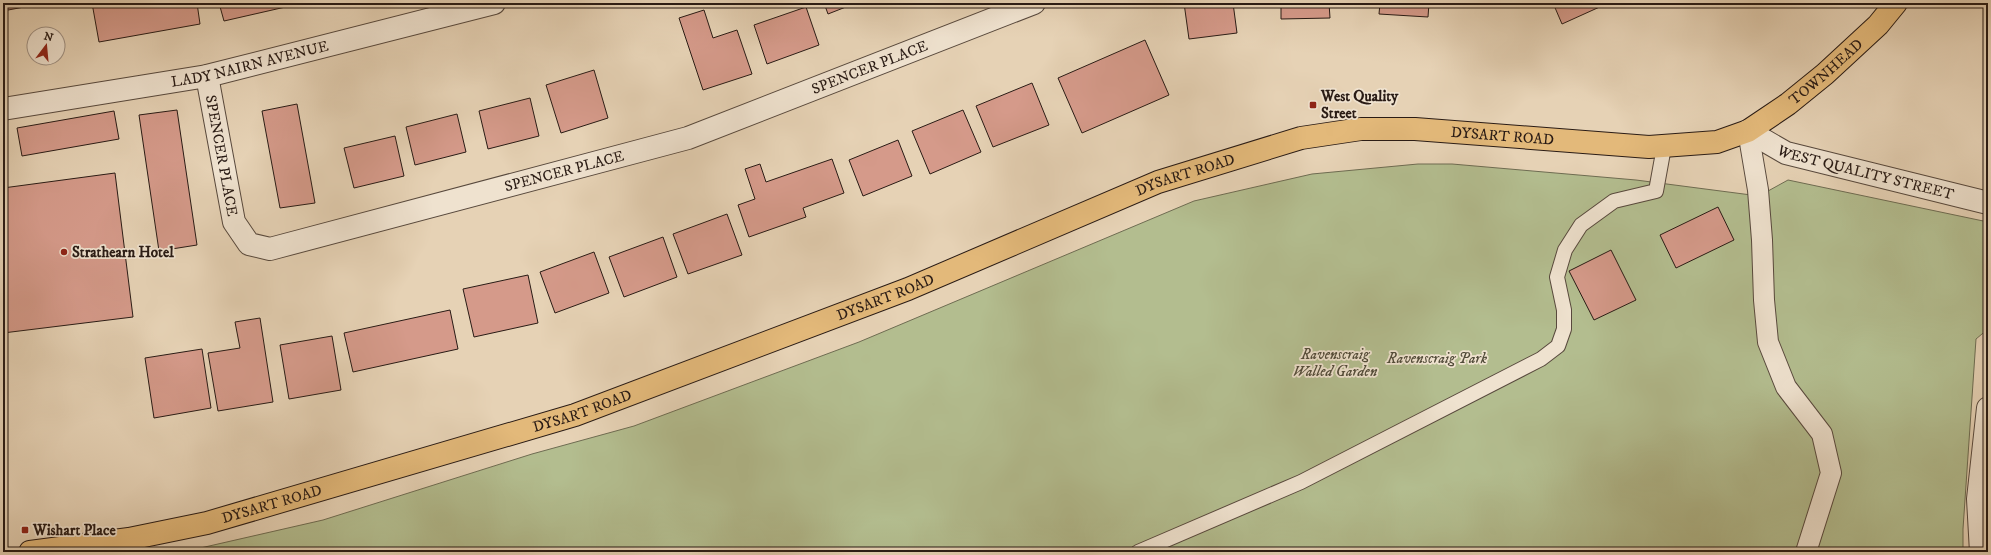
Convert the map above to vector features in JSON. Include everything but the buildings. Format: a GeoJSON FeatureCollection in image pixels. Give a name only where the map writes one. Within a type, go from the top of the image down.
{"type":"FeatureCollection","features":[{"type":"Feature","properties":{"kind":"main road","name":"TOWNHEAD"},"geometry":{"type":"LineString","coordinates":[[1748,131],[1788,104],[1825,74],[1878,25],[1896,3]]}},
{"type":"Feature","properties":{"kind":"main road","name":"DYSART ROAD"},"geometry":{"type":"LineString","coordinates":[[30,552],[129,539],[207,523],[575,415],[908,289],[1158,182],[1300,138],[1361,128],[1415,129],[1664,147],[1717,142],[1748,131]]}},
{"type":"Feature","properties":{"kind":"street","name":"LADY NAIRN AVENUE"},"geometry":{"type":"LineString","coordinates":[[3,109],[207,76],[494,3]]}},
{"type":"Feature","properties":{"kind":"street","name":"SPENCER PLACE"},"geometry":{"type":"LineString","coordinates":[[207,76],[234,222],[249,244],[270,249],[688,138],[1034,3]]}},
{"type":"Feature","properties":{"kind":"street","name":"WEST QUALITY STREET"},"geometry":{"type":"LineString","coordinates":[[1748,131],[1786,153],[1988,203]]}},
{"type":"Feature","properties":{"kind":"street"},"geometry":{"type":"LineString","coordinates":[[1748,131],[1758,190],[1762,240],[1764,300],[1768,342],[1786,386],[1822,434],[1831,473],[1806,552]]}},
{"type":"Feature","properties":{"kind":"street"},"geometry":{"type":"LineString","coordinates":[[1981,552],[1978,499],[1988,408]]}},
{"type":"Feature","properties":{"kind":"lane"},"geometry":{"type":"LineString","coordinates":[[1138,552],[1301,482],[1541,359],[1558,346],[1564,329],[1564,310],[1557,277],[1565,250],[1581,224],[1614,201],[1656,191],[1664,147]]}},
{"type":"Feature","properties":{"kind":"green space","name":"Ravenscraig Walled Garden"},"geometry":{"type":"Polygon","coordinates":[[[1418,164],[1452,164],[1636,180],[1759,196],[1788,180],[1988,222],[1988,329],[1976,339],[1963,529],[1963,552],[183,552],[323,520],[532,454],[634,426],[859,342],[1194,201],[1312,174],[1418,164]]]}},
{"type":"Feature","properties":{"kind":"place","name":"West Quality Street"},"geometry":{"type":"Point","coordinates":[1313,105]}},
{"type":"Feature","properties":{"kind":"place","name":"Strathearn Hotel"},"geometry":{"type":"Point","coordinates":[64,252]}},
{"type":"Feature","properties":{"kind":"place","name":"Wishart Place"},"geometry":{"type":"Point","coordinates":[25,530]}},
{"type":"Feature","properties":{"kind":"park label","name":"Ravenscraig Park"},"geometry":{"type":"Point","coordinates":[1437,358]}}]}
